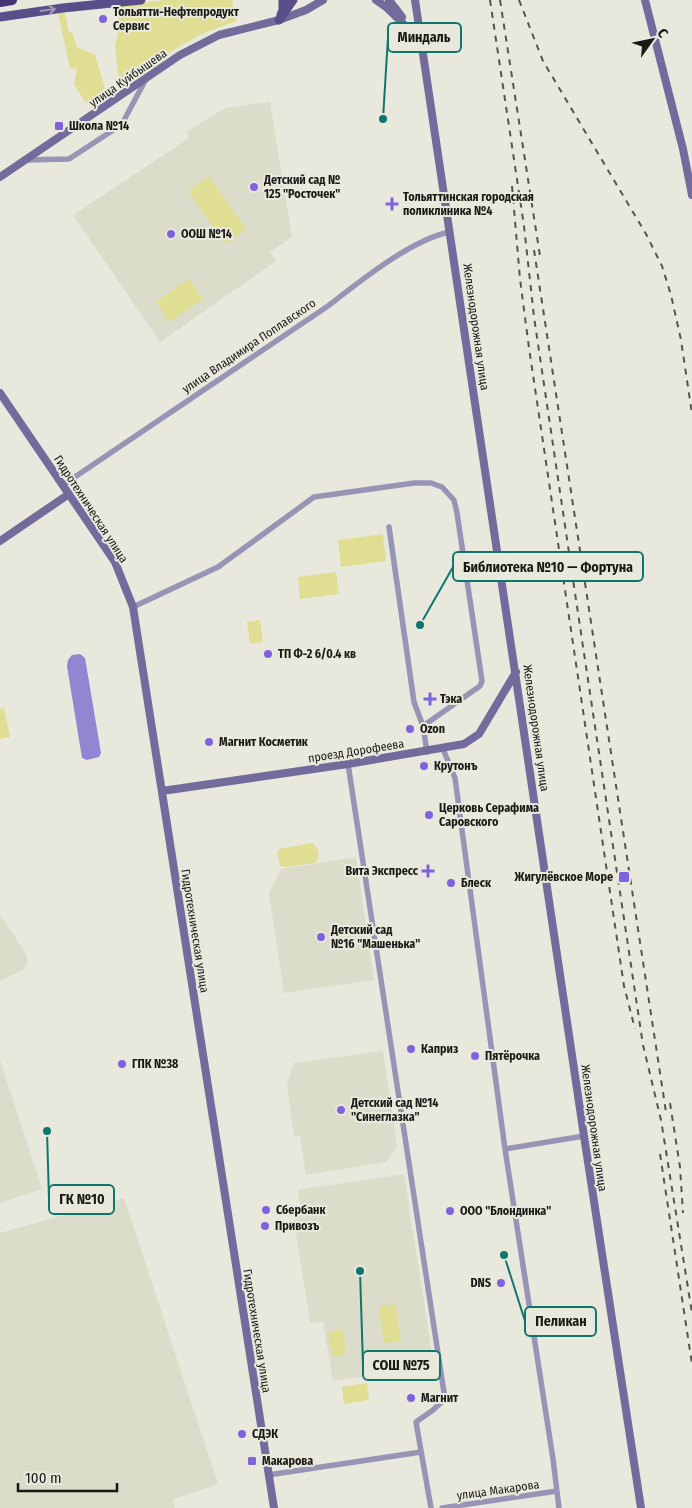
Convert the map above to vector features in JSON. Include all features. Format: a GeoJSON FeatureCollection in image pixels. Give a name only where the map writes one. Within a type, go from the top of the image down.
{"type":"FeatureCollection","features":[{"type":"Feature","properties":{"kind":"highway"},"geometry":{"type":"LineString","coordinates":[[0,2],[12,0]]}},
{"type":"Feature","properties":{"kind":"main road"},"geometry":{"type":"LineString","coordinates":[[0,17],[141,0]]}},
{"type":"Feature","properties":{"kind":"main road"},"geometry":{"type":"LineString","coordinates":[[279,20],[283,10],[283,0]]}},
{"type":"Feature","properties":{"kind":"main road"},"geometry":{"type":"LineString","coordinates":[[279,20],[294,0]]}},
{"type":"Feature","properties":{"kind":"main road","name":"улица Куйбышева"},"geometry":{"type":"LineString","coordinates":[[0,178],[180,55],[218,35],[279,20],[306,10],[323,0]]}},
{"type":"Feature","properties":{"kind":"main road"},"geometry":{"type":"LineString","coordinates":[[376,0],[386,6],[420,40]]}},
{"type":"Feature","properties":{"kind":"main road"},"geometry":{"type":"LineString","coordinates":[[389,0],[420,40]]}},
{"type":"Feature","properties":{"kind":"main road","name":"Железнодорожная улица"},"geometry":{"type":"LineString","coordinates":[[416,0],[420,40],[641,1508]]}},
{"type":"Feature","properties":{"kind":"main road"},"geometry":{"type":"LineString","coordinates":[[645,0],[683,149],[692,195]]}},
{"type":"Feature","properties":{"kind":"main road"},"geometry":{"type":"LineString","coordinates":[[683,149],[692,157]]}},
{"type":"Feature","properties":{"kind":"main road","name":"Гидротехническая улица"},"geometry":{"type":"LineString","coordinates":[[0,393],[114,562],[133,607],[274,1508]]}},
{"type":"Feature","properties":{"kind":"main road"},"geometry":{"type":"LineString","coordinates":[[0,541],[69,494]]}},
{"type":"Feature","properties":{"kind":"main road","name":"проезд Дорофеева"},"geometry":{"type":"LineString","coordinates":[[162,791],[427,752],[464,744],[479,734],[516,672]]}},
{"type":"Feature","properties":{"kind":"street"},"geometry":{"type":"LineString","coordinates":[[26,160],[69,159],[122,124],[147,78]]}},
{"type":"Feature","properties":{"kind":"street","name":"улица Владимира Поплавского"},"geometry":{"type":"LineString","coordinates":[[63,485],[320,312],[360,280],[413,247],[439,234],[450,232]]}},
{"type":"Feature","properties":{"kind":"street"},"geometry":{"type":"LineString","coordinates":[[133,607],[218,566],[314,497],[414,483],[442,487],[454,500],[457,513],[482,681],[480,686],[423,726]]}},
{"type":"Feature","properties":{"kind":"street"},"geometry":{"type":"LineString","coordinates":[[389,527],[414,702],[423,726],[427,752]]}},
{"type":"Feature","properties":{"kind":"street"},"geometry":{"type":"LineString","coordinates":[[443,749],[455,778],[505,1149],[559,1508]]}},
{"type":"Feature","properties":{"kind":"street"},"geometry":{"type":"LineString","coordinates":[[348,764],[445,1399],[416,1422],[431,1508]]}},
{"type":"Feature","properties":{"kind":"street"},"geometry":{"type":"LineString","coordinates":[[505,1149],[584,1136]]}},
{"type":"Feature","properties":{"kind":"street"},"geometry":{"type":"LineString","coordinates":[[268,1475],[421,1452]]}},
{"type":"Feature","properties":{"kind":"street","name":"улица Макарова"},"geometry":{"type":"LineString","coordinates":[[442,1508],[557,1491]]}},
{"type":"Feature","properties":{"kind":"shaded area"},"geometry":{"type":"Polygon","coordinates":[[[164,0],[232,0],[236,22],[221,26],[193,39],[127,82],[121,81],[115,46],[119,28],[118,6],[164,0]]]}},
{"type":"Feature","properties":{"kind":"shaded area"},"geometry":{"type":"Polygon","coordinates":[[[64,10],[69,32],[72,32],[77,47],[95,55],[105,88],[103,94],[90,105],[85,102],[74,84],[77,69],[70,68],[58,14],[58,12],[64,10]]]}},
{"type":"Feature","properties":{"kind":"shaded area","name":"ООШ №14"},"geometry":{"type":"Polygon","coordinates":[[[270,102],[292,237],[270,252],[276,261],[160,342],[73,215],[189,138],[186,132],[225,108],[270,102]]]}},
{"type":"Feature","properties":{"kind":"shaded area"},"geometry":{"type":"Polygon","coordinates":[[[209,176],[246,229],[225,244],[188,191],[209,176]]]}},
{"type":"Feature","properties":{"kind":"shaded area"},"geometry":{"type":"Polygon","coordinates":[[[189,279],[203,299],[169,322],[156,302],[189,279]]]}},
{"type":"Feature","properties":{"kind":"shaded area"},"geometry":{"type":"Polygon","coordinates":[[[383,534],[386,561],[341,567],[338,540],[383,534]]]}},
{"type":"Feature","properties":{"kind":"shaded area"},"geometry":{"type":"Polygon","coordinates":[[[336,572],[339,594],[300,599],[298,577],[336,572]]]}},
{"type":"Feature","properties":{"kind":"shaded area"},"geometry":{"type":"Polygon","coordinates":[[[260,620],[263,642],[250,644],[247,622],[260,620]]]}},
{"type":"Feature","properties":{"kind":"shaded area"},"geometry":{"type":"Polygon","coordinates":[[[80,654],[85,658],[101,753],[99,757],[87,760],[82,758],[67,666],[68,660],[72,655],[80,654]]]}},
{"type":"Feature","properties":{"kind":"shaded area"},"geometry":{"type":"Polygon","coordinates":[[[4,708],[10,737],[0,739],[0,709],[4,708]]]}},
{"type":"Feature","properties":{"kind":"shaded area"},"geometry":{"type":"Polygon","coordinates":[[[312,843],[318,852],[318,858],[315,863],[280,866],[277,853],[279,849],[312,843]]]}},
{"type":"Feature","properties":{"kind":"shaded area","name":"Детский сад №16 \"Машенька\""},"geometry":{"type":"Polygon","coordinates":[[[356,857],[374,980],[284,993],[269,893],[281,869],[356,857]]]}},
{"type":"Feature","properties":{"kind":"shaded area"},"geometry":{"type":"Polygon","coordinates":[[[0,915],[25,952],[28,962],[24,969],[0,981],[0,915]]]}},
{"type":"Feature","properties":{"kind":"shaded area","name":"Детский сад №14 \"Синеглазка\""},"geometry":{"type":"Polygon","coordinates":[[[383,1051],[397,1146],[386,1162],[306,1175],[300,1136],[294,1136],[287,1085],[294,1063],[383,1051]]]}},
{"type":"Feature","properties":{"kind":"shaded area"},"geometry":{"type":"Polygon","coordinates":[[[0,1060],[42,1189],[0,1203],[0,1060]]]}},
{"type":"Feature","properties":{"kind":"shaded area"},"geometry":{"type":"Polygon","coordinates":[[[404,1174],[434,1367],[333,1381],[323,1322],[310,1323],[294,1220],[301,1211],[298,1190],[404,1174]]]}},
{"type":"Feature","properties":{"kind":"shaded area"},"geometry":{"type":"Polygon","coordinates":[[[124,1198],[218,1484],[173,1499],[175,1508],[0,1508],[0,1233],[124,1198]]]}},
{"type":"Feature","properties":{"kind":"shaded area"},"geometry":{"type":"Polygon","coordinates":[[[395,1304],[401,1341],[384,1343],[379,1307],[395,1304]]]}},
{"type":"Feature","properties":{"kind":"shaded area"},"geometry":{"type":"Polygon","coordinates":[[[343,1329],[346,1354],[332,1356],[328,1332],[343,1329]]]}},
{"type":"Feature","properties":{"kind":"shaded area"},"geometry":{"type":"Polygon","coordinates":[[[367,1383],[369,1400],[344,1404],[342,1387],[367,1383]]]}},
{"type":"Feature","properties":{"kind":"railway"},"geometry":{"type":"LineString","coordinates":[[490,0],[524,226],[534,317],[643,1045],[661,1120],[692,1313]]}},
{"type":"Feature","properties":{"kind":"railway"},"geometry":{"type":"LineString","coordinates":[[500,0],[540,256]]}},
{"type":"Feature","properties":{"kind":"railway"},"geometry":{"type":"LineString","coordinates":[[519,0],[543,61],[646,234],[662,266],[671,295],[681,340],[692,414]]}},
{"type":"Feature","properties":{"kind":"railway"},"geometry":{"type":"LineString","coordinates":[[512,186],[520,279],[529,348],[624,986],[635,1029]]}},
{"type":"Feature","properties":{"kind":"railway"},"geometry":{"type":"LineString","coordinates":[[534,250],[666,1112]]}},
{"type":"Feature","properties":{"kind":"railway"},"geometry":{"type":"LineString","coordinates":[[670,1103],[680,1167],[683,1213]]}},
{"type":"Feature","properties":{"kind":"railway"},"geometry":{"type":"LineString","coordinates":[[660,1154],[692,1364]]}},
{"type":"Feature","properties":{"kind":"place","name":"Тольятти-Нефтепродукт Сервис"},"geometry":{"type":"Point","coordinates":[103,19]}},
{"type":"Feature","properties":{"kind":"place","name":"Миндаль"},"geometry":{"type":"Point","coordinates":[383,119]}},
{"type":"Feature","properties":{"kind":"place","name":"Школа №14"},"geometry":{"type":"Point","coordinates":[59,126]}},
{"type":"Feature","properties":{"kind":"place","name":"Детский сад № 125 \"Росточек\""},"geometry":{"type":"Point","coordinates":[254,187]}},
{"type":"Feature","properties":{"kind":"place","name":"Тольяттинская городская поликлиника №4"},"geometry":{"type":"Point","coordinates":[392,204]}},
{"type":"Feature","properties":{"kind":"place","name":"ООШ №14"},"geometry":{"type":"Point","coordinates":[171,234]}},
{"type":"Feature","properties":{"kind":"place","name":"Библиотека №10 — Фортуна"},"geometry":{"type":"Point","coordinates":[420,625]}},
{"type":"Feature","properties":{"kind":"place","name":"ТП Ф-2 6/0.4 кв"},"geometry":{"type":"Point","coordinates":[268,654]}},
{"type":"Feature","properties":{"kind":"place","name":"Тэка"},"geometry":{"type":"Point","coordinates":[430,699]}},
{"type":"Feature","properties":{"kind":"place","name":"Ozon"},"geometry":{"type":"Point","coordinates":[410,729]}},
{"type":"Feature","properties":{"kind":"place","name":"Магнит Косметик"},"geometry":{"type":"Point","coordinates":[209,742]}},
{"type":"Feature","properties":{"kind":"place","name":"Крутонъ"},"geometry":{"type":"Point","coordinates":[424,766]}},
{"type":"Feature","properties":{"kind":"place","name":"Церковь Серафима Саровского"},"geometry":{"type":"Point","coordinates":[429,815]}},
{"type":"Feature","properties":{"kind":"place","name":"Вита Экспресс"},"geometry":{"type":"Point","coordinates":[428,871]}},
{"type":"Feature","properties":{"kind":"place","name":"Жигулёвское Море"},"geometry":{"type":"Point","coordinates":[624,877]}},
{"type":"Feature","properties":{"kind":"place","name":"Блеск"},"geometry":{"type":"Point","coordinates":[451,883]}},
{"type":"Feature","properties":{"kind":"place","name":"Детский сад №16 \"Машенька\""},"geometry":{"type":"Point","coordinates":[321,937]}},
{"type":"Feature","properties":{"kind":"place","name":"Каприз"},"geometry":{"type":"Point","coordinates":[411,1049]}},
{"type":"Feature","properties":{"kind":"place","name":"Пятёрочка"},"geometry":{"type":"Point","coordinates":[475,1056]}},
{"type":"Feature","properties":{"kind":"place","name":"ГПК №38"},"geometry":{"type":"Point","coordinates":[122,1064]}},
{"type":"Feature","properties":{"kind":"place","name":"Детский сад №14 \"Синеглазка\""},"geometry":{"type":"Point","coordinates":[341,1110]}},
{"type":"Feature","properties":{"kind":"place","name":"ГК №10"},"geometry":{"type":"Point","coordinates":[47,1131]}},
{"type":"Feature","properties":{"kind":"place","name":"Сбербанк"},"geometry":{"type":"Point","coordinates":[266,1210]}},
{"type":"Feature","properties":{"kind":"place","name":"ООО \"Блондинка\""},"geometry":{"type":"Point","coordinates":[450,1211]}},
{"type":"Feature","properties":{"kind":"place","name":"Привозъ"},"geometry":{"type":"Point","coordinates":[265,1226]}},
{"type":"Feature","properties":{"kind":"place","name":"Пеликан"},"geometry":{"type":"Point","coordinates":[504,1255]}},
{"type":"Feature","properties":{"kind":"place","name":"СОШ №75"},"geometry":{"type":"Point","coordinates":[360,1271]}},
{"type":"Feature","properties":{"kind":"place","name":"DNS"},"geometry":{"type":"Point","coordinates":[501,1283]}},
{"type":"Feature","properties":{"kind":"place","name":"Магнит"},"geometry":{"type":"Point","coordinates":[411,1398]}},
{"type":"Feature","properties":{"kind":"place","name":"СДЭК"},"geometry":{"type":"Point","coordinates":[242,1434]}},
{"type":"Feature","properties":{"kind":"place","name":"Макарова"},"geometry":{"type":"Point","coordinates":[252,1461]}}]}
